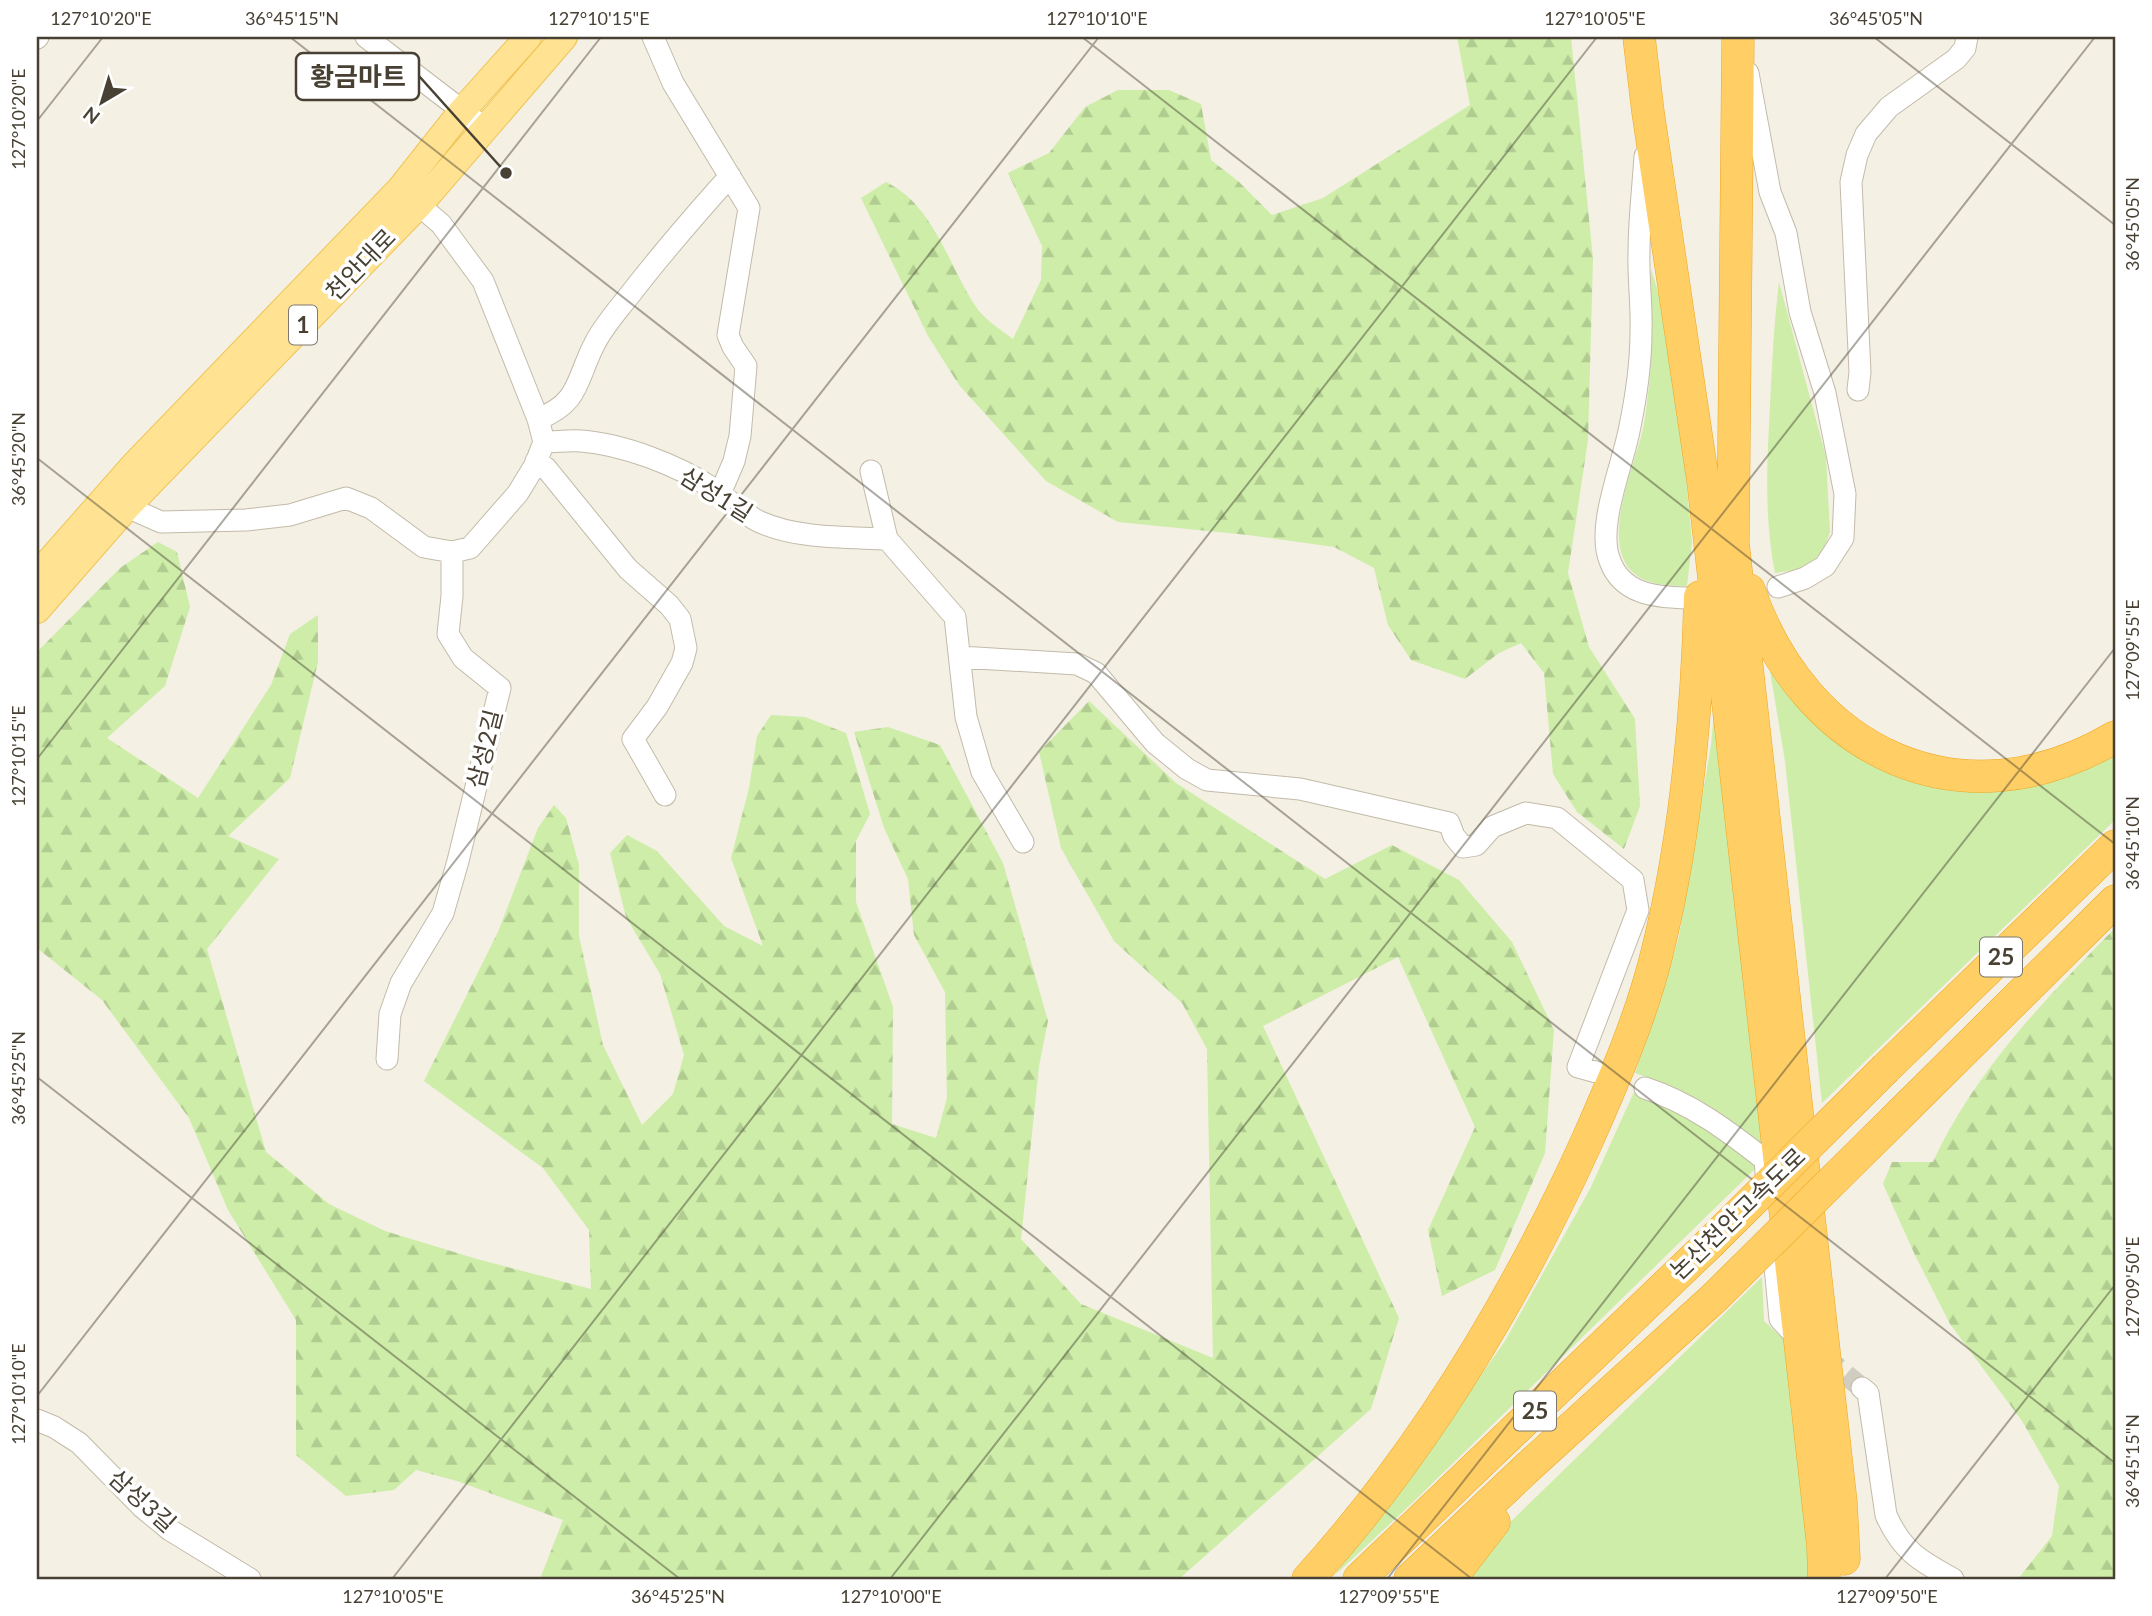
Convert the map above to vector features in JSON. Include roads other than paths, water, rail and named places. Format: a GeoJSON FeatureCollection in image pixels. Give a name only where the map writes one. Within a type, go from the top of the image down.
{"type":"FeatureCollection","features":[{"type":"Feature","properties":{"kind":"highway"},"geometry":{"type":"LineString","coordinates":[[1639,37],[1647,112],[1703,481],[1818,1504],[1824,1579]]}},
{"type":"Feature","properties":{"kind":"highway"},"geometry":{"type":"LineString","coordinates":[[1740,37],[1733,543],[1839,1489],[1845,1579]]}},
{"type":"Feature","properties":{"kind":"highway"},"geometry":{"type":"LineString","coordinates":[[1308,1579],[1413,1449],[1505,1302],[1542,1238],[1634,1027],[1657,954],[1671,889],[1692,747],[1698,677],[1703,481]]}},
{"type":"Feature","properties":{"kind":"highway"},"geometry":{"type":"LineString","coordinates":[[1733,543],[1755,605],[1784,663],[1805,693],[1859,741],[1899,761],[1954,775],[2007,776],[2055,765],[2115,737]]}},
{"type":"Feature","properties":{"kind":"highway","name":"논산천안고속도로"},"geometry":{"type":"LineString","coordinates":[[1360,1579],[1710,1243],[2115,846]]}},
{"type":"Feature","properties":{"kind":"highway","name":"논산천안고속도로"},"geometry":{"type":"LineString","coordinates":[[1410,1579],[1714,1298],[2115,901]]}},
{"type":"Feature","properties":{"kind":"highway"},"geometry":{"type":"LineString","coordinates":[[1450,1579],[1509,1504],[1604,1398]]}},
{"type":"Feature","properties":{"kind":"main road","name":"천안대로"},"geometry":{"type":"LineString","coordinates":[[37,610],[127,507],[410,197],[461,112],[528,37]]}},
{"type":"Feature","properties":{"kind":"main road","name":"천안대로"},"geometry":{"type":"LineString","coordinates":[[37,575],[134,466],[410,197],[485,128],[564,37]]}},
{"type":"Feature","properties":{"kind":"lane"},"geometry":{"type":"LineString","coordinates":[[366,37],[485,128]]}},
{"type":"Feature","properties":{"kind":"lane"},"geometry":{"type":"LineString","coordinates":[[653,37],[673,83],[748,208],[728,335],[746,366],[740,436],[734,461],[720,494]]}},
{"type":"Feature","properties":{"kind":"lane"},"geometry":{"type":"LineString","coordinates":[[1740,37],[1770,192],[1786,233],[1800,312],[1825,393],[1844,494],[1843,538],[1825,566],[1805,578],[1778,587]]}},
{"type":"Feature","properties":{"kind":"lane"},"geometry":{"type":"LineString","coordinates":[[1858,390],[1860,372],[1851,182],[1857,155],[1866,134],[1889,107],[1956,60],[1965,48],[1967,37]]}},
{"type":"Feature","properties":{"kind":"lane"},"geometry":{"type":"LineString","coordinates":[[1647,112],[1639,252],[1639,383],[1606,540],[1610,562],[1622,580],[1637,591],[1655,597],[1685,598]]}},
{"type":"Feature","properties":{"kind":"lane"},"geometry":{"type":"LineString","coordinates":[[538,419],[555,413],[570,399],[595,343],[613,316],[676,236],[730,176]]}},
{"type":"Feature","properties":{"kind":"lane"},"geometry":{"type":"LineString","coordinates":[[410,197],[441,224],[483,281],[538,419],[540,452],[546,468],[628,569],[669,605],[680,619],[686,648],[682,663],[657,707],[633,739],[665,796]]}},
{"type":"Feature","properties":{"kind":"lane","name":"삼성1길"},"geometry":{"type":"LineString","coordinates":[[540,452],[582,441],[622,450],[681,470],[720,494],[738,511],[761,523],[796,533],[887,539]]}},
{"type":"Feature","properties":{"kind":"lane"},"geometry":{"type":"LineString","coordinates":[[127,507],[162,522],[246,520],[290,515],[346,498],[371,508],[425,547],[452,552],[470,548],[518,493],[540,452]]}},
{"type":"Feature","properties":{"kind":"lane"},"geometry":{"type":"LineString","coordinates":[[871,471],[887,539],[955,617],[966,717],[982,772],[1023,842]]}},
{"type":"Feature","properties":{"kind":"lane","name":"삼성2길"},"geometry":{"type":"LineString","coordinates":[[387,1059],[390,1014],[401,983],[443,913],[500,688],[463,658],[448,634],[452,596],[452,552]]}},
{"type":"Feature","properties":{"kind":"lane"},"geometry":{"type":"LineString","coordinates":[[960,657],[1077,664],[1096,673],[1155,743],[1187,769],[1207,780],[1300,789],[1449,823],[1454,836],[1463,847],[1476,845],[1492,827],[1526,813],[1557,818],[1633,880],[1638,910],[1578,1066],[1596,1072]]}},
{"type":"Feature","properties":{"kind":"lane"},"geometry":{"type":"LineString","coordinates":[[1646,1088],[1671,1097],[1721,1126],[1765,1160],[1780,1319],[1790,1330]]}},
{"type":"Feature","properties":{"kind":"lane"},"geometry":{"type":"LineString","coordinates":[[1862,1388],[1868,1393],[1886,1516],[1904,1548],[1952,1579]]}},
{"type":"Feature","properties":{"kind":"lane","name":"삼성3길"},"geometry":{"type":"LineString","coordinates":[[37,1420],[79,1443],[142,1507],[170,1530],[250,1579]]}},
{"type":"Feature","properties":{"kind":"tunnel"},"geometry":{"type":"LineString","coordinates":[[1822,1355],[1862,1388]]}},
{"type":"Feature","properties":{"kind":"place","name":"황금마트"},"geometry":{"type":"Point","coordinates":[506,173]}}]}
